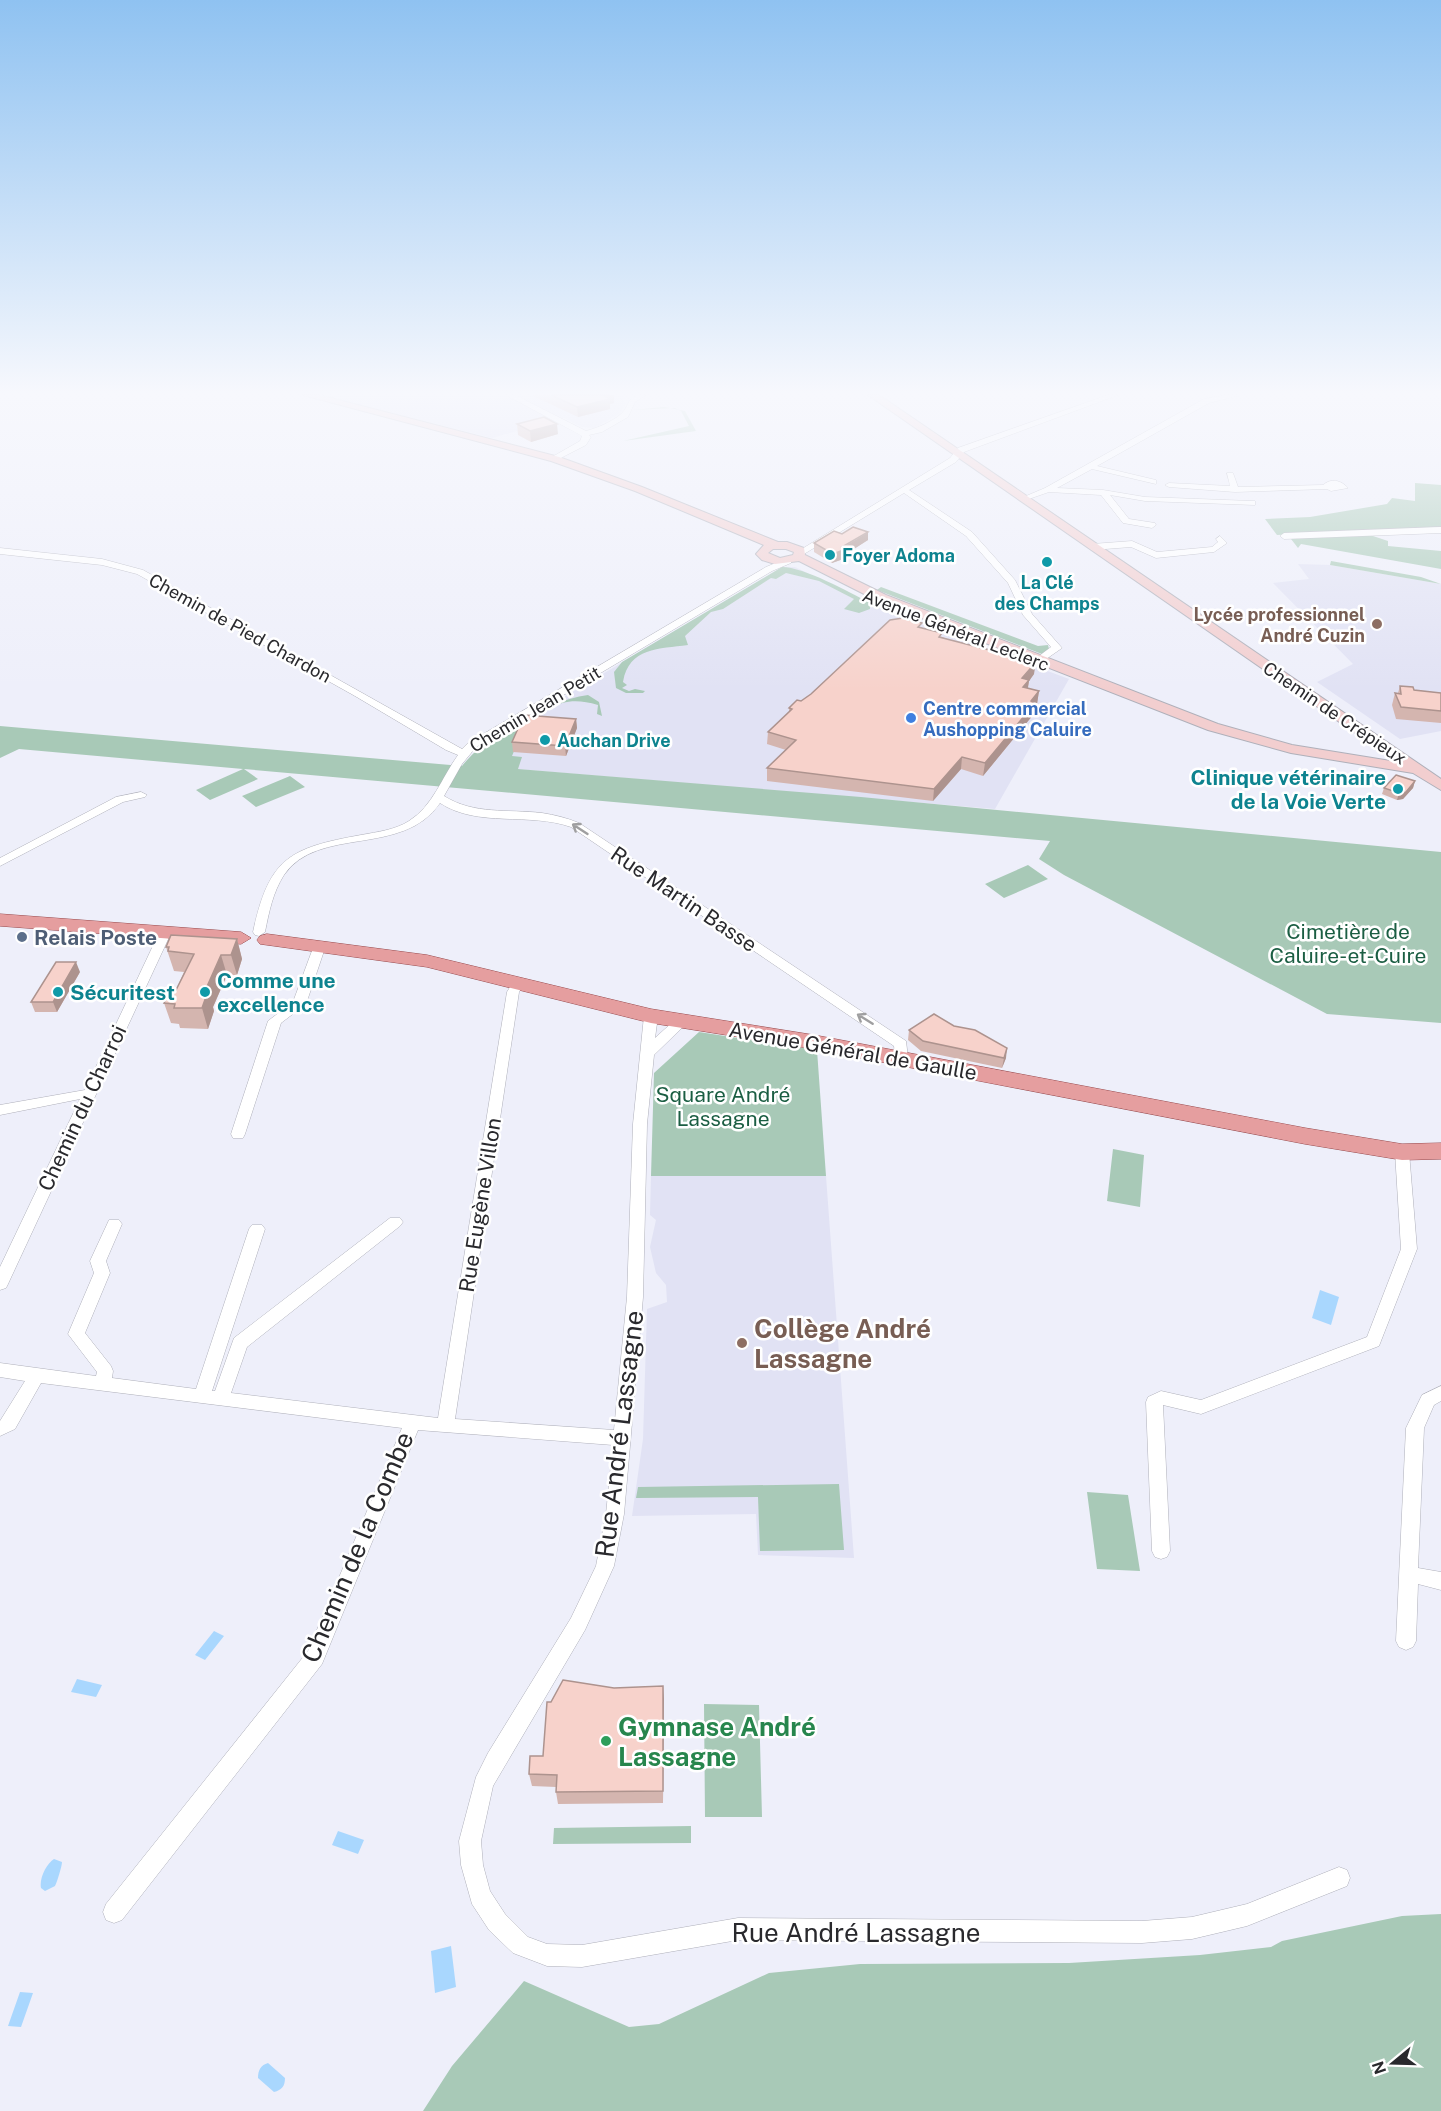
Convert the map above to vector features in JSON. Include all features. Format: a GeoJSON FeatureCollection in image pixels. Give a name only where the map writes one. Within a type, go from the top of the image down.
{"type":"FeatureCollection","features":[{"type":"Feature","properties":{"kind":"main road"},"geometry":{"type":"LineString","coordinates":[[647,494],[781,545]]}},
{"type":"Feature","properties":{"kind":"main road","name":"Chemin de Crépieux"},"geometry":{"type":"LineString","coordinates":[[1015,494],[1441,786]]}},
{"type":"Feature","properties":{"kind":"main road"},"geometry":{"type":"LineString","coordinates":[[693,511],[763,550],[781,545]]}},
{"type":"Feature","properties":{"kind":"main road","name":"Avenue Général Leclerc"},"geometry":{"type":"LineString","coordinates":[[781,545],[795,557],[882,598],[1039,661],[1257,741],[1441,774]]}},
{"type":"Feature","properties":{"kind":"main road"},"geometry":{"type":"LineString","coordinates":[[763,550],[763,556],[770,564],[795,557]]}},
{"type":"Feature","properties":{"kind":"main road","name":"Avenue Général de Gaulle"},"geometry":{"type":"LineString","coordinates":[[0,920],[165,933],[256,937],[319,948],[428,961],[651,1016],[901,1058],[1402,1152],[1441,1151]]}},
{"type":"Feature","properties":{"kind":"street"},"geometry":{"type":"LineString","coordinates":[[795,557],[814,542],[895,494]]}},
{"type":"Feature","properties":{"kind":"street"},"geometry":{"type":"LineString","coordinates":[[910,494],[969,534],[1006,574],[1028,615],[1057,648],[1039,661]]}},
{"type":"Feature","properties":{"kind":"street"},"geometry":{"type":"LineString","coordinates":[[1023,499],[1037,494]]}},
{"type":"Feature","properties":{"kind":"street"},"geometry":{"type":"LineString","coordinates":[[1104,494],[1126,521],[1152,525]]}},
{"type":"Feature","properties":{"kind":"street"},"geometry":{"type":"LineString","coordinates":[[1111,494],[1134,498],[1252,503]]}},
{"type":"Feature","properties":{"kind":"street"},"geometry":{"type":"LineString","coordinates":[[1134,498],[1138,494]]}},
{"type":"Feature","properties":{"kind":"street"},"geometry":{"type":"LineString","coordinates":[[1284,536],[1441,530]]}},
{"type":"Feature","properties":{"kind":"street"},"geometry":{"type":"LineString","coordinates":[[1092,546],[1132,544],[1156,555],[1214,549],[1223,543],[1220,539]]}},
{"type":"Feature","properties":{"kind":"street"},"geometry":{"type":"LineString","coordinates":[[781,545],[814,542]]}},
{"type":"Feature","properties":{"kind":"street","name":"Chemin de Pied Chardon"},"geometry":{"type":"LineString","coordinates":[[0,551],[102,562],[140,572],[359,694],[450,748],[460,758]]}},
{"type":"Feature","properties":{"kind":"street","name":"Chemin Jean Petit"},"geometry":{"type":"LineString","coordinates":[[256,937],[276,878],[290,859],[313,848],[407,826],[426,813],[460,758],[526,712],[770,564]]}},
{"type":"Feature","properties":{"kind":"street","name":"Rue Martin Basse"},"geometry":{"type":"LineString","coordinates":[[441,792],[457,808],[558,819],[575,825],[879,1028],[901,1044],[901,1058]]}},
{"type":"Feature","properties":{"kind":"street"},"geometry":{"type":"LineString","coordinates":[[0,863],[120,799],[141,795]]}},
{"type":"Feature","properties":{"kind":"street","name":"Chemin du Charroi"},"geometry":{"type":"LineString","coordinates":[[0,1284],[165,933]]}},
{"type":"Feature","properties":{"kind":"street"},"geometry":{"type":"LineString","coordinates":[[238,1134],[276,1021],[299,1004],[319,948]]}},
{"type":"Feature","properties":{"kind":"street","name":"Rue Eugène Villon"},"geometry":{"type":"LineString","coordinates":[[445,1426],[513,992],[518,985]]}},
{"type":"Feature","properties":{"kind":"street","name":"Rue André Lassagne"},"geometry":{"type":"LineString","coordinates":[[651,1016],[648,1053],[644,1064],[640,1124],[635,1297],[615,1514],[605,1566],[578,1624],[495,1760],[483,1784],[470,1841],[472,1865],[480,1896],[497,1922],[521,1945],[547,1955],[582,1956],[738,1929],[1142,1932],[1192,1928],[1247,1915],[1339,1878]]}},
{"type":"Feature","properties":{"kind":"street"},"geometry":{"type":"LineString","coordinates":[[648,1053],[682,1021]]}},
{"type":"Feature","properties":{"kind":"street"},"geometry":{"type":"LineString","coordinates":[[0,1110],[21,1109],[72,1095],[88,1094]]}},
{"type":"Feature","properties":{"kind":"street"},"geometry":{"type":"LineString","coordinates":[[1161,1551],[1154,1402],[1161,1398],[1201,1407],[1373,1341],[1410,1249],[1402,1152]]}},
{"type":"Feature","properties":{"kind":"street"},"geometry":{"type":"LineString","coordinates":[[221,1399],[240,1343],[395,1222]]}},
{"type":"Feature","properties":{"kind":"street"},"geometry":{"type":"LineString","coordinates":[[103,1383],[105,1371],[76,1334],[102,1273],[98,1261],[114,1224]]}},
{"type":"Feature","properties":{"kind":"street"},"geometry":{"type":"LineString","coordinates":[[202,1397],[257,1229]]}},
{"type":"Feature","properties":{"kind":"street"},"geometry":{"type":"LineString","coordinates":[[0,1370],[37,1376],[9,1425],[0,1429]]}},
{"type":"Feature","properties":{"kind":"street","name":"Chemin de la Combe"},"geometry":{"type":"LineString","coordinates":[[37,1376],[413,1422],[315,1657],[114,1912]]}},
{"type":"Feature","properties":{"kind":"street"},"geometry":{"type":"LineString","coordinates":[[1406,1641],[1415,1428],[1428,1400],[1441,1393]]}},
{"type":"Feature","properties":{"kind":"street"},"geometry":{"type":"LineString","coordinates":[[413,1422],[622,1438]]}},
{"type":"Feature","properties":{"kind":"street"},"geometry":{"type":"LineString","coordinates":[[1409,1574],[1441,1581]]}},
{"type":"Feature","properties":{"kind":"shaded area","name":"Lycée professionnel André Cuzin"},"geometry":{"type":"Polygon","coordinates":[[[1298,564],[1330,565],[1441,584],[1441,731],[1400,739],[1317,682],[1353,664],[1273,583],[1309,579],[1298,564]]]}},
{"type":"Feature","properties":{"kind":"shaded area"},"geometry":{"type":"Polygon","coordinates":[[[782,567],[795,567],[884,610],[1069,679],[995,809],[469,765],[477,749],[782,567]]]}},
{"type":"Feature","properties":{"kind":"shaded area","name":"Collège André Lassagne"},"geometry":{"type":"Polygon","coordinates":[[[651,1176],[826,1176],[854,1558],[758,1555],[756,1514],[632,1516],[643,1439],[647,1309],[667,1302],[666,1285],[656,1273],[650,1247],[656,1220],[650,1215],[651,1176]]]}},
{"type":"Feature","properties":{"kind":"green space"},"geometry":{"type":"Polygon","coordinates":[[[1415,494],[1441,494],[1441,527],[1277,535],[1265,519],[1310,517],[1387,504],[1392,498],[1415,501],[1415,494]]]}},
{"type":"Feature","properties":{"kind":"green space"},"geometry":{"type":"Polygon","coordinates":[[[1367,534],[1388,541],[1388,546],[1441,551],[1441,569],[1301,544],[1298,548],[1291,539],[1367,534]]]}},
{"type":"Feature","properties":{"kind":"green space"},"geometry":{"type":"Polygon","coordinates":[[[1331,561],[1421,577],[1441,584],[1330,565],[1331,561]]]}},
{"type":"Feature","properties":{"kind":"green space"},"geometry":{"type":"Polygon","coordinates":[[[782,567],[802,571],[826,581],[870,603],[870,609],[859,613],[844,609],[854,599],[819,581],[786,573],[776,579],[771,578],[723,609],[711,612],[685,636],[688,645],[656,649],[639,656],[626,671],[623,682],[627,685],[622,688],[629,691],[635,689],[645,691],[643,693],[626,693],[616,688],[614,672],[622,662],[782,567]]]}},
{"type":"Feature","properties":{"kind":"green space"},"geometry":{"type":"Polygon","coordinates":[[[881,587],[1038,646],[1048,645],[1049,649],[1042,654],[877,590],[881,587]]]}},
{"type":"Feature","properties":{"kind":"green space","name":"Cimetière de Caluire-et-Cuire"},"geometry":{"type":"Polygon","coordinates":[[[588,695],[599,702],[602,716],[597,714],[598,705],[576,701],[558,704],[523,724],[525,725],[512,756],[522,757],[518,769],[861,797],[1441,852],[1441,1023],[1327,1014],[1064,875],[1039,859],[1050,841],[244,769],[258,779],[210,800],[196,790],[243,769],[19,749],[0,758],[0,726],[462,766],[486,743],[519,721],[555,704],[588,695]]]}},
{"type":"Feature","properties":{"kind":"green space"},"geometry":{"type":"Polygon","coordinates":[[[290,776],[305,787],[256,807],[242,796],[290,776]]]}},
{"type":"Feature","properties":{"kind":"green space"},"geometry":{"type":"Polygon","coordinates":[[[1028,865],[1048,879],[1004,898],[985,884],[1028,865]]]}},
{"type":"Feature","properties":{"kind":"green space","name":"Square André Lassagne"},"geometry":{"type":"Polygon","coordinates":[[[699,1032],[817,1050],[826,1176],[651,1176],[654,1073],[699,1032]]]}},
{"type":"Feature","properties":{"kind":"green space"},"geometry":{"type":"Polygon","coordinates":[[[1113,1149],[1144,1155],[1140,1207],[1107,1201],[1113,1149]]]}},
{"type":"Feature","properties":{"kind":"green space"},"geometry":{"type":"Polygon","coordinates":[[[839,1484],[844,1550],[760,1551],[758,1497],[636,1498],[638,1487],[839,1484]]]}},
{"type":"Feature","properties":{"kind":"green space"},"geometry":{"type":"Polygon","coordinates":[[[1087,1492],[1128,1495],[1140,1571],[1097,1569],[1087,1492]]]}},
{"type":"Feature","properties":{"kind":"green space"},"geometry":{"type":"Polygon","coordinates":[[[704,1704],[759,1705],[762,1817],[705,1817],[704,1704]]]}},
{"type":"Feature","properties":{"kind":"green space"},"geometry":{"type":"Polygon","coordinates":[[[691,1826],[691,1843],[553,1844],[554,1828],[691,1826]]]}},
{"type":"Feature","properties":{"kind":"green space"},"geometry":{"type":"Polygon","coordinates":[[[1441,1914],[1441,2111],[423,2111],[452,2066],[524,1981],[629,2027],[659,2024],[769,1973],[860,1964],[1069,1963],[1200,1955],[1271,1947],[1282,1941],[1402,1916],[1441,1914]]]}},
{"type":"Feature","properties":{"kind":"water"},"geometry":{"type":"Polygon","coordinates":[[[1320,1290],[1339,1297],[1331,1325],[1312,1318],[1320,1290]]]}},
{"type":"Feature","properties":{"kind":"water"},"geometry":{"type":"Polygon","coordinates":[[[214,1631],[224,1636],[205,1660],[195,1655],[214,1631]]]}},
{"type":"Feature","properties":{"kind":"water"},"geometry":{"type":"Polygon","coordinates":[[[77,1679],[102,1685],[96,1697],[71,1692],[77,1679]]]}},
{"type":"Feature","properties":{"kind":"water"},"geometry":{"type":"Polygon","coordinates":[[[338,1831],[364,1840],[358,1854],[332,1845],[338,1831]]]}},
{"type":"Feature","properties":{"kind":"water"},"geometry":{"type":"Polygon","coordinates":[[[54,1859],[62,1862],[60,1870],[55,1886],[45,1891],[41,1888],[42,1875],[54,1859]]]}},
{"type":"Feature","properties":{"kind":"water"},"geometry":{"type":"Polygon","coordinates":[[[451,1946],[456,1987],[435,1993],[431,1951],[451,1946]]]}},
{"type":"Feature","properties":{"kind":"water"},"geometry":{"type":"Polygon","coordinates":[[[20,1992],[33,1993],[21,2027],[8,2026],[20,1992]]]}},
{"type":"Feature","properties":{"kind":"water"},"geometry":{"type":"Polygon","coordinates":[[[268,2063],[285,2078],[282,2087],[274,2092],[258,2078],[260,2068],[268,2063]]]}},
{"type":"Feature","properties":{"kind":"building"},"geometry":{"type":"Polygon","coordinates":[[[853,527],[868,532],[842,547],[846,549],[833,554],[814,543],[834,531],[842,534],[853,527]]]}},
{"type":"Feature","properties":{"kind":"building","name":"Centre commercial Aushopping Caluire"},"geometry":{"type":"Polygon","coordinates":[[[903,618],[922,623],[918,627],[942,633],[939,637],[1036,662],[1022,678],[1029,680],[1023,687],[1039,691],[1031,701],[1035,703],[985,763],[962,757],[934,789],[767,768],[796,740],[768,732],[792,709],[789,708],[797,700],[801,701],[811,694],[890,620],[903,618]]]}},
{"type":"Feature","properties":{"kind":"building"},"geometry":{"type":"Polygon","coordinates":[[[1400,686],[1441,693],[1441,711],[1401,707],[1395,693],[1401,694],[1400,686]]]}},
{"type":"Feature","properties":{"kind":"building"},"geometry":{"type":"Polygon","coordinates":[[[524,715],[576,719],[565,746],[512,742],[524,715]]]}},
{"type":"Feature","properties":{"kind":"building"},"geometry":{"type":"Polygon","coordinates":[[[1396,775],[1415,781],[1406,792],[1399,793],[1384,788],[1396,775]]]}},
{"type":"Feature","properties":{"kind":"building"},"geometry":{"type":"Polygon","coordinates":[[[171,935],[237,939],[231,955],[221,955],[205,991],[208,991],[202,1008],[174,1008],[175,1004],[164,1003],[171,990],[176,990],[194,954],[168,951],[169,947],[166,947],[171,935]]]}},
{"type":"Feature","properties":{"kind":"building"},"geometry":{"type":"Polygon","coordinates":[[[56,962],[76,962],[53,1002],[31,1002],[56,962]]]}},
{"type":"Feature","properties":{"kind":"building"},"geometry":{"type":"Polygon","coordinates":[[[934,1014],[954,1026],[975,1030],[1007,1048],[1004,1058],[923,1041],[909,1030],[934,1014]]]}},
{"type":"Feature","properties":{"kind":"building","name":"Gymnase André Lassagne"},"geometry":{"type":"Polygon","coordinates":[[[563,1680],[614,1688],[663,1686],[663,1791],[556,1792],[557,1775],[529,1774],[530,1756],[543,1756],[547,1702],[551,1702],[563,1680]]]}},
{"type":"Feature","properties":{"kind":"place","name":"Foyer Adoma"},"geometry":{"type":"Point","coordinates":[830,555]}},
{"type":"Feature","properties":{"kind":"place","name":"La Clé des Champs"},"geometry":{"type":"Point","coordinates":[1047,562]}},
{"type":"Feature","properties":{"kind":"place","name":"Lycée professionnel André Cuzin"},"geometry":{"type":"Point","coordinates":[1377,624]}},
{"type":"Feature","properties":{"kind":"place","name":"Centre commercial Aushopping Caluire"},"geometry":{"type":"Point","coordinates":[911,718]}},
{"type":"Feature","properties":{"kind":"place","name":"Auchan Drive"},"geometry":{"type":"Point","coordinates":[545,740]}},
{"type":"Feature","properties":{"kind":"place","name":"Clinique vétérinaire de la Voie Verte"},"geometry":{"type":"Point","coordinates":[1398,789]}},
{"type":"Feature","properties":{"kind":"place","name":"Relais Poste"},"geometry":{"type":"Point","coordinates":[22,937]}},
{"type":"Feature","properties":{"kind":"place","name":"Sécuritest"},"geometry":{"type":"Point","coordinates":[58,992]}},
{"type":"Feature","properties":{"kind":"place","name":"Comme une excellence"},"geometry":{"type":"Point","coordinates":[205,992]}},
{"type":"Feature","properties":{"kind":"place","name":"Collège André Lassagne"},"geometry":{"type":"Point","coordinates":[742,1343]}},
{"type":"Feature","properties":{"kind":"place","name":"Gymnase André Lassagne"},"geometry":{"type":"Point","coordinates":[606,1741]}}]}
